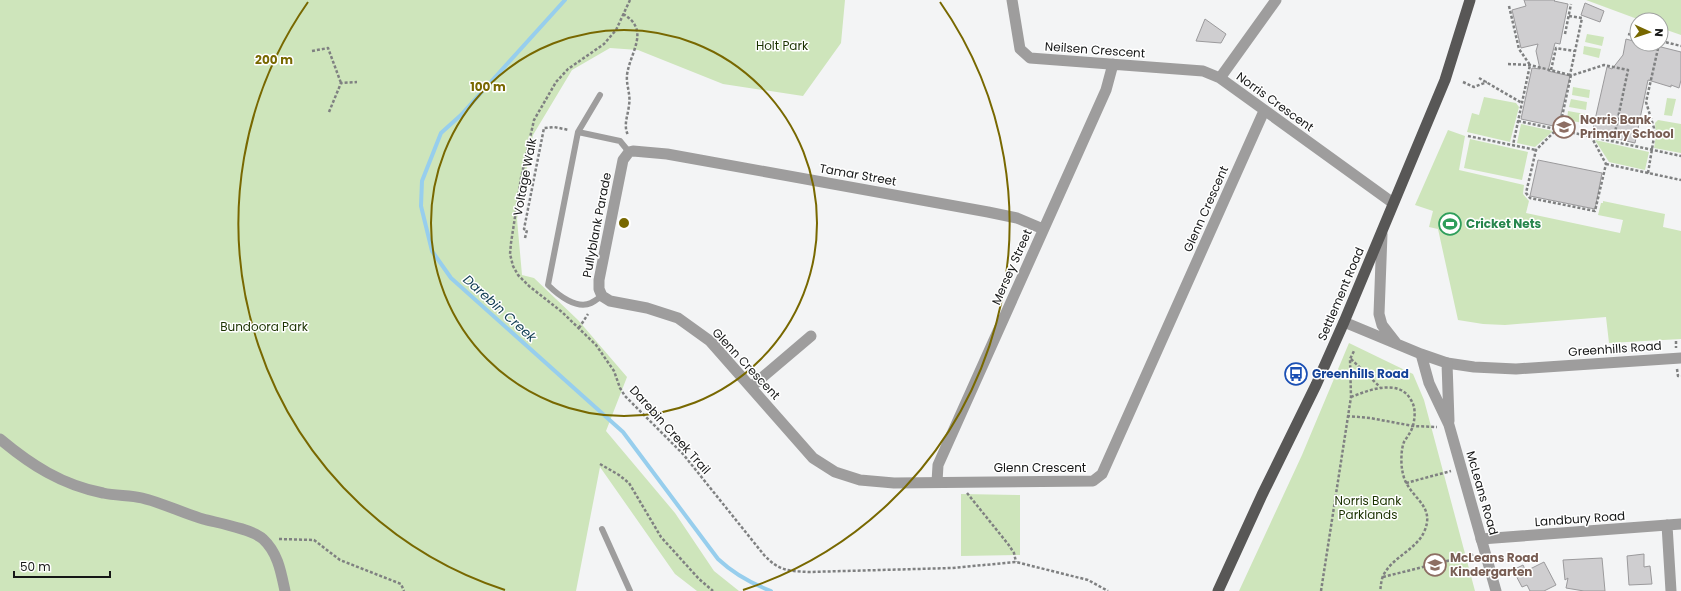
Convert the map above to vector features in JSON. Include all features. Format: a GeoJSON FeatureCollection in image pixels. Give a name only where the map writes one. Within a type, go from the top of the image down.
{"type":"FeatureCollection","features":[{"type":"Feature","properties":{"kind":"main road","name":"Settlement Road"},"geometry":{"type":"LineString","coordinates":[[1218,591],[1262,495],[1316,385],[1344,322],[1445,80],[1470,0]]}},
{"type":"Feature","properties":{"kind":"street","name":"Neilsen Crescent"},"geometry":{"type":"LineString","coordinates":[[1012,0],[1020,49],[1030,58],[1203,71],[1220,78]]}},
{"type":"Feature","properties":{"kind":"street","name":"Norris Crescent"},"geometry":{"type":"LineString","coordinates":[[1276,0],[1220,78],[1393,203]]}},
{"type":"Feature","properties":{"kind":"street","name":"Mersey Street"},"geometry":{"type":"LineString","coordinates":[[937,482],[938,465],[1106,90],[1113,64]]}},
{"type":"Feature","properties":{"kind":"street","name":"Glenn Crescent"},"geometry":{"type":"LineString","coordinates":[[602,296],[610,301],[646,308],[678,318],[710,341],[813,458],[835,472],[860,480],[894,483],[1093,481],[1102,474],[1264,111]]}},
{"type":"Feature","properties":{"kind":"street","name":"Tamar Street"},"geometry":{"type":"LineString","coordinates":[[629,152],[644,151],[667,154],[988,212],[1017,218],[1043,229]]}},
{"type":"Feature","properties":{"kind":"street","name":"Pullyblank Parade"},"geometry":{"type":"LineString","coordinates":[[602,296],[599,289],[599,280],[623,160],[629,152]]}},
{"type":"Feature","properties":{"kind":"street"},"geometry":{"type":"LineString","coordinates":[[1382,231],[1379,314],[1384,327],[1398,344]]}},
{"type":"Feature","properties":{"kind":"street","name":"Greenhills Road"},"geometry":{"type":"LineString","coordinates":[[1344,322],[1421,354],[1447,363],[1474,366],[1516,369],[1681,358]]}},
{"type":"Feature","properties":{"kind":"street"},"geometry":{"type":"LineString","coordinates":[[751,387],[811,336]]}},
{"type":"Feature","properties":{"kind":"street","name":"McLeans Road"},"geometry":{"type":"LineString","coordinates":[[1421,354],[1429,383],[1449,425],[1496,591]]}},
{"type":"Feature","properties":{"kind":"street","name":"McLeans Road"},"geometry":{"type":"LineString","coordinates":[[1447,363],[1449,425]]}},
{"type":"Feature","properties":{"kind":"street"},"geometry":{"type":"LineString","coordinates":[[0,439],[46,473],[76,486],[104,494],[143,498],[199,518],[243,530],[261,538],[270,547],[278,563],[285,591]]}},
{"type":"Feature","properties":{"kind":"street","name":"Landbury Road"},"geometry":{"type":"LineString","coordinates":[[1481,539],[1681,524]]}},
{"type":"Feature","properties":{"kind":"street"},"geometry":{"type":"LineString","coordinates":[[1667,525],[1671,591]]}},
{"type":"Feature","properties":{"kind":"lane"},"geometry":{"type":"LineString","coordinates":[[600,95],[578,132],[548,285],[556,293],[578,305],[590,304],[602,296]]}},
{"type":"Feature","properties":{"kind":"lane"},"geometry":{"type":"LineString","coordinates":[[578,132],[620,141],[629,152]]}},
{"type":"Feature","properties":{"kind":"lane"},"geometry":{"type":"LineString","coordinates":[[602,529],[630,591]]}},
{"type":"Feature","properties":{"kind":"path","name":"Darebin Creek Trail"},"geometry":{"type":"LineString","coordinates":[[630,0],[616,30],[604,44],[568,69],[556,82],[534,120],[521,178],[511,243],[510,254],[513,266],[518,275],[529,286],[562,312],[596,345],[614,371],[620,388],[625,396],[683,454],[764,555],[777,567],[791,572],[809,572],[952,568],[1016,562],[1088,580],[1108,591]]}},
{"type":"Feature","properties":{"kind":"path"},"geometry":{"type":"LineString","coordinates":[[1565,34],[1571,4]]}},
{"type":"Feature","properties":{"kind":"path"},"geometry":{"type":"LineString","coordinates":[[1509,6],[1519,49],[1530,65],[1513,145]]}},
{"type":"Feature","properties":{"kind":"path"},"geometry":{"type":"LineString","coordinates":[[623,14],[631,19],[637,31],[637,39],[627,74],[630,104],[626,130],[628,137]]}},
{"type":"Feature","properties":{"kind":"path"},"geometry":{"type":"LineString","coordinates":[[1569,16],[1582,18],[1574,51],[1560,126],[1536,150],[1526,193],[1528,196],[1530,198],[1595,211],[1606,164],[1592,138]]}},
{"type":"Feature","properties":{"kind":"path"},"geometry":{"type":"LineString","coordinates":[[1669,43],[1681,46]]}},
{"type":"Feature","properties":{"kind":"path"},"geometry":{"type":"LineString","coordinates":[[312,51],[328,48],[341,83],[329,112]]}},
{"type":"Feature","properties":{"kind":"path"},"geometry":{"type":"LineString","coordinates":[[1551,70],[1556,48],[1574,51]]}},
{"type":"Feature","properties":{"kind":"path"},"geometry":{"type":"LineString","coordinates":[[1648,173],[1654,128],[1646,102],[1657,52]]}},
{"type":"Feature","properties":{"kind":"path"},"geometry":{"type":"LineString","coordinates":[[1508,64],[1530,65],[1570,75],[1604,64],[1628,70],[1613,142]]}},
{"type":"Feature","properties":{"kind":"path"},"geometry":{"type":"LineString","coordinates":[[1479,78],[1522,103]]}},
{"type":"Feature","properties":{"kind":"path"},"geometry":{"type":"LineString","coordinates":[[341,83],[357,82]]}},
{"type":"Feature","properties":{"kind":"path"},"geometry":{"type":"LineString","coordinates":[[1463,82],[1474,87],[1487,82]]}},
{"type":"Feature","properties":{"kind":"path"},"geometry":{"type":"LineString","coordinates":[[1518,121],[1681,156]]}},
{"type":"Feature","properties":{"kind":"path","name":"Voltage Walk"},"geometry":{"type":"LineString","coordinates":[[525,238],[526,230],[524,229],[544,128],[554,127],[578,132]]}},
{"type":"Feature","properties":{"kind":"path"},"geometry":{"type":"LineString","coordinates":[[1468,136],[1536,150]]}},
{"type":"Feature","properties":{"kind":"path"},"geometry":{"type":"LineString","coordinates":[[1606,164],[1681,180]]}},
{"type":"Feature","properties":{"kind":"path"},"geometry":{"type":"LineString","coordinates":[[579,328],[585,317],[590,313]]}},
{"type":"Feature","properties":{"kind":"path"},"geometry":{"type":"LineString","coordinates":[[1321,591],[1351,397],[1350,359],[1354,351]]}},
{"type":"Feature","properties":{"kind":"path"},"geometry":{"type":"LineString","coordinates":[[1350,359],[1381,388]]}},
{"type":"Feature","properties":{"kind":"path"},"geometry":{"type":"LineString","coordinates":[[1351,397],[1368,390],[1395,388],[1403,390],[1414,404],[1415,414],[1413,426],[1403,444],[1402,468],[1406,483],[1423,503],[1426,523],[1424,532],[1418,540],[1396,560],[1383,577],[1380,591]]}},
{"type":"Feature","properties":{"kind":"path"},"geometry":{"type":"LineString","coordinates":[[1347,416],[1370,418],[1413,426],[1444,427],[1449,425]]}},
{"type":"Feature","properties":{"kind":"path"},"geometry":{"type":"LineString","coordinates":[[600,464],[619,474],[629,483],[661,537],[699,579],[713,591]]}},
{"type":"Feature","properties":{"kind":"path"},"geometry":{"type":"LineString","coordinates":[[1406,483],[1461,468]]}},
{"type":"Feature","properties":{"kind":"path"},"geometry":{"type":"LineString","coordinates":[[963,482],[967,494],[1014,553],[1016,562]]}},
{"type":"Feature","properties":{"kind":"path"},"geometry":{"type":"LineString","coordinates":[[261,538],[314,540],[340,560],[401,584],[404,591]]}},
{"type":"Feature","properties":{"kind":"path"},"geometry":{"type":"LineString","coordinates":[[1383,577],[1485,552]]}},
{"type":"Feature","properties":{"kind":"green space","name":"Bundoora Park"},"geometry":{"type":"Polygon","coordinates":[[[0,0],[845,0],[841,43],[803,96],[723,84],[638,50],[610,48],[572,70],[533,135],[517,219],[522,275],[534,278],[578,320],[627,377],[606,431],[675,513],[714,571],[739,591],[697,591],[675,574],[600,467],[576,591],[0,591],[0,0]]]}},
{"type":"Feature","properties":{"kind":"green space"},"geometry":{"type":"Polygon","coordinates":[[[1586,0],[1681,0],[1681,35],[1669,31],[1669,12],[1629,12],[1629,16],[1586,0]]]}},
{"type":"Feature","properties":{"kind":"green space"},"geometry":{"type":"Polygon","coordinates":[[[1587,34],[1604,37],[1602,46],[1585,42],[1587,34]]]}},
{"type":"Feature","properties":{"kind":"green space"},"geometry":{"type":"Polygon","coordinates":[[[1584,46],[1601,49],[1599,58],[1583,54],[1584,46]]]}},
{"type":"Feature","properties":{"kind":"green space"},"geometry":{"type":"Polygon","coordinates":[[[1573,87],[1590,90],[1589,98],[1572,95],[1573,87]]]}},
{"type":"Feature","properties":{"kind":"green space"},"geometry":{"type":"Polygon","coordinates":[[[1484,97],[1516,103],[1519,107],[1510,142],[1467,132],[1472,113],[1479,115],[1484,97]]]}},
{"type":"Feature","properties":{"kind":"green space"},"geometry":{"type":"Polygon","coordinates":[[[1667,98],[1676,99],[1672,116],[1664,115],[1667,98]]]}},
{"type":"Feature","properties":{"kind":"green space"},"geometry":{"type":"Polygon","coordinates":[[[1571,99],[1587,102],[1586,110],[1569,107],[1571,99]]]}},
{"type":"Feature","properties":{"kind":"green space"},"geometry":{"type":"Polygon","coordinates":[[[1568,111],[1585,114],[1583,123],[1567,120],[1568,111]]]}},
{"type":"Feature","properties":{"kind":"green space"},"geometry":{"type":"Polygon","coordinates":[[[1658,120],[1681,124],[1681,153],[1654,148],[1656,135],[1655,123],[1658,120]]]}},
{"type":"Feature","properties":{"kind":"green space"},"geometry":{"type":"Polygon","coordinates":[[[1521,124],[1553,131],[1535,147],[1517,143],[1521,124]]]}},
{"type":"Feature","properties":{"kind":"green space"},"geometry":{"type":"Polygon","coordinates":[[[1448,130],[1465,136],[1459,170],[1524,185],[1523,194],[1529,201],[1526,213],[1620,233],[1623,220],[1598,215],[1601,203],[1603,203],[1603,201],[1665,214],[1663,227],[1681,231],[1681,339],[1609,343],[1606,317],[1505,325],[1483,324],[1458,320],[1438,229],[1429,227],[1433,211],[1415,205],[1448,130]]]}},
{"type":"Feature","properties":{"kind":"green space"},"geometry":{"type":"Polygon","coordinates":[[[1470,139],[1528,152],[1522,180],[1464,168],[1470,139]]]}},
{"type":"Feature","properties":{"kind":"green space"},"geometry":{"type":"Polygon","coordinates":[[[1595,140],[1649,152],[1645,170],[1609,162],[1595,140]]]}},
{"type":"Feature","properties":{"kind":"green space","name":"Norris Bank Parklands"},"geometry":{"type":"Polygon","coordinates":[[[1349,343],[1413,374],[1424,400],[1475,591],[1239,591],[1302,455],[1349,343]]]}},
{"type":"Feature","properties":{"kind":"green space"},"geometry":{"type":"Polygon","coordinates":[[[961,494],[1020,495],[1020,555],[961,556],[961,494]]]}},
{"type":"Feature","properties":{"kind":"building"},"geometry":{"type":"Polygon","coordinates":[[[1524,0],[1555,0],[1554,1],[1568,4],[1560,44],[1555,43],[1548,71],[1570,76],[1558,127],[1521,119],[1532,68],[1540,69],[1536,51],[1538,44],[1521,48],[1512,10],[1526,6],[1524,0]]]}},
{"type":"Feature","properties":{"kind":"building"},"geometry":{"type":"Polygon","coordinates":[[[1585,3],[1604,11],[1600,22],[1581,15],[1585,3]]]}},
{"type":"Feature","properties":{"kind":"building"},"geometry":{"type":"Polygon","coordinates":[[[1205,19],[1226,34],[1221,43],[1196,41],[1205,19]]]}},
{"type":"Feature","properties":{"kind":"building"},"geometry":{"type":"Polygon","coordinates":[[[1626,39],[1629,40],[1629,52],[1669,52],[1669,49],[1681,52],[1681,80],[1679,88],[1648,80],[1635,143],[1592,133],[1607,67],[1612,69],[1623,55],[1626,39]]]}},
{"type":"Feature","properties":{"kind":"building"},"geometry":{"type":"Polygon","coordinates":[[[1538,160],[1602,173],[1595,209],[1530,196],[1538,160]]]}},
{"type":"Feature","properties":{"kind":"building"},"geometry":{"type":"Polygon","coordinates":[[[1644,554],[1644,567],[1650,566],[1652,584],[1629,585],[1627,556],[1644,554]]]}},
{"type":"Feature","properties":{"kind":"building"},"geometry":{"type":"Polygon","coordinates":[[[1602,558],[1605,591],[1584,591],[1566,588],[1568,578],[1565,580],[1563,560],[1602,558]]]}},
{"type":"Feature","properties":{"kind":"building"},"geometry":{"type":"Polygon","coordinates":[[[1544,562],[1556,585],[1544,591],[1530,591],[1527,585],[1522,587],[1513,570],[1523,565],[1526,571],[1544,562]]]}},
{"type":"Feature","properties":{"kind":"waterway","name":"Darebin Creek"},"geometry":{"type":"LineString","coordinates":[[565,0],[461,115],[441,133],[422,181],[421,206],[432,251],[451,278],[623,432],[718,559],[743,578],[771,591]]}},
{"type":"Feature","properties":{"kind":"place","name":"Norris Bank Primary School"},"geometry":{"type":"Point","coordinates":[1564,127]}},
{"type":"Feature","properties":{"kind":"place","name":"Cricket Nets"},"geometry":{"type":"Point","coordinates":[1450,224]}},
{"type":"Feature","properties":{"kind":"place","name":"Greenhills Road"},"geometry":{"type":"Point","coordinates":[1296,374]}},
{"type":"Feature","properties":{"kind":"place","name":"McLeans Road Kindergarten"},"geometry":{"type":"Point","coordinates":[1435,565]}},
{"type":"Feature","properties":{"kind":"park label","name":"Holt Park"},"geometry":{"type":"Point","coordinates":[782,46]}}]}
